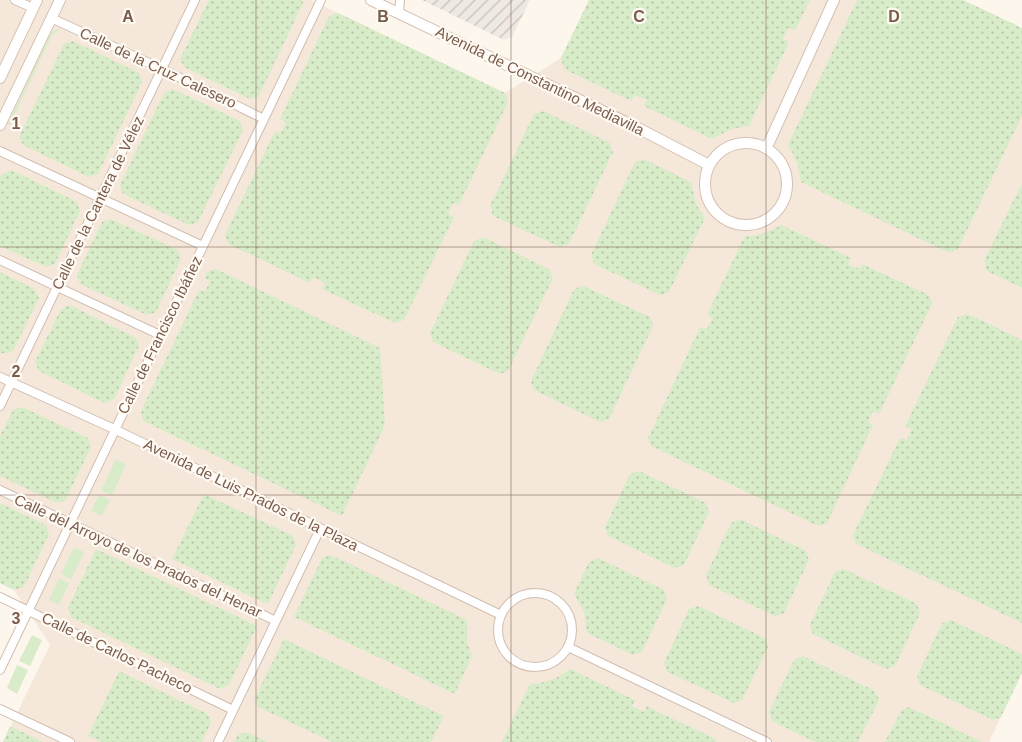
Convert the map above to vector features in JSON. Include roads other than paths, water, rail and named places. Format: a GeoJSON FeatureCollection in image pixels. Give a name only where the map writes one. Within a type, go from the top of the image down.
{"type":"FeatureCollection","features":[{"type":"Feature","properties":{"kind":"street"},"geometry":{"type":"LineString","coordinates":[[0,78],[35,4],[16,0]]}},
{"type":"Feature","properties":{"kind":"street"},"geometry":{"type":"LineString","coordinates":[[0,125],[60,0]]}},
{"type":"Feature","properties":{"kind":"street","name":"Calle de la Cantera de Vélez"},"geometry":{"type":"LineString","coordinates":[[0,406],[195,0]]}},
{"type":"Feature","properties":{"kind":"street","name":"Calle de Francisco Ibáñez"},"geometry":{"type":"LineString","coordinates":[[0,670],[321,0]]}},
{"type":"Feature","properties":{"kind":"street","name":"Avenida de Constantino Mediavilla"},"geometry":{"type":"LineString","coordinates":[[370,0],[638,128],[709,165]]}},
{"type":"Feature","properties":{"kind":"street"},"geometry":{"type":"LineString","coordinates":[[399,13],[400,0]]}},
{"type":"Feature","properties":{"kind":"street"},"geometry":{"type":"LineString","coordinates":[[767,148],[834,0]]}},
{"type":"Feature","properties":{"kind":"street","name":"Calle de la Cruz Calesero"},"geometry":{"type":"LineString","coordinates":[[51,18],[264,119]]}},
{"type":"Feature","properties":{"kind":"street"},"geometry":{"type":"LineString","coordinates":[[741,143],[754,143],[767,148],[783,165],[787,176],[788,188],[778,211],[768,220],[755,225],[742,226],[729,222],[718,215],[709,205],[705,192],[704,178],[709,165],[717,154],[728,147],[741,143]]}},
{"type":"Feature","properties":{"kind":"street"},"geometry":{"type":"LineString","coordinates":[[0,151],[203,246]]}},
{"type":"Feature","properties":{"kind":"street"},"geometry":{"type":"LineString","coordinates":[[0,260],[160,335]]}},
{"type":"Feature","properties":{"kind":"street","name":"Avenida de Luis Prados de la Plaza"},"geometry":{"type":"LineString","coordinates":[[0,377],[114,429],[501,615]]}},
{"type":"Feature","properties":{"kind":"street","name":"Calle del Arroyo de los Prados del Henar"},"geometry":{"type":"LineString","coordinates":[[0,490],[276,621]]}},
{"type":"Feature","properties":{"kind":"street"},"geometry":{"type":"LineString","coordinates":[[218,742],[320,529]]}},
{"type":"Feature","properties":{"kind":"street"},"geometry":{"type":"LineString","coordinates":[[536,592],[547,595],[558,601],[567,610],[571,622],[572,635],[568,647],[561,657],[550,664],[538,667],[526,666],[515,661],[501,646],[498,636],[498,625],[501,615],[515,598],[536,592]]}},
{"type":"Feature","properties":{"kind":"street","name":"Calle de Carlos Pacheco"},"geometry":{"type":"LineString","coordinates":[[0,597],[233,710]]}},
{"type":"Feature","properties":{"kind":"street"},"geometry":{"type":"LineString","coordinates":[[568,647],[767,742]]}},
{"type":"Feature","properties":{"kind":"street"},"geometry":{"type":"LineString","coordinates":[[0,709],[70,742]]}}]}
